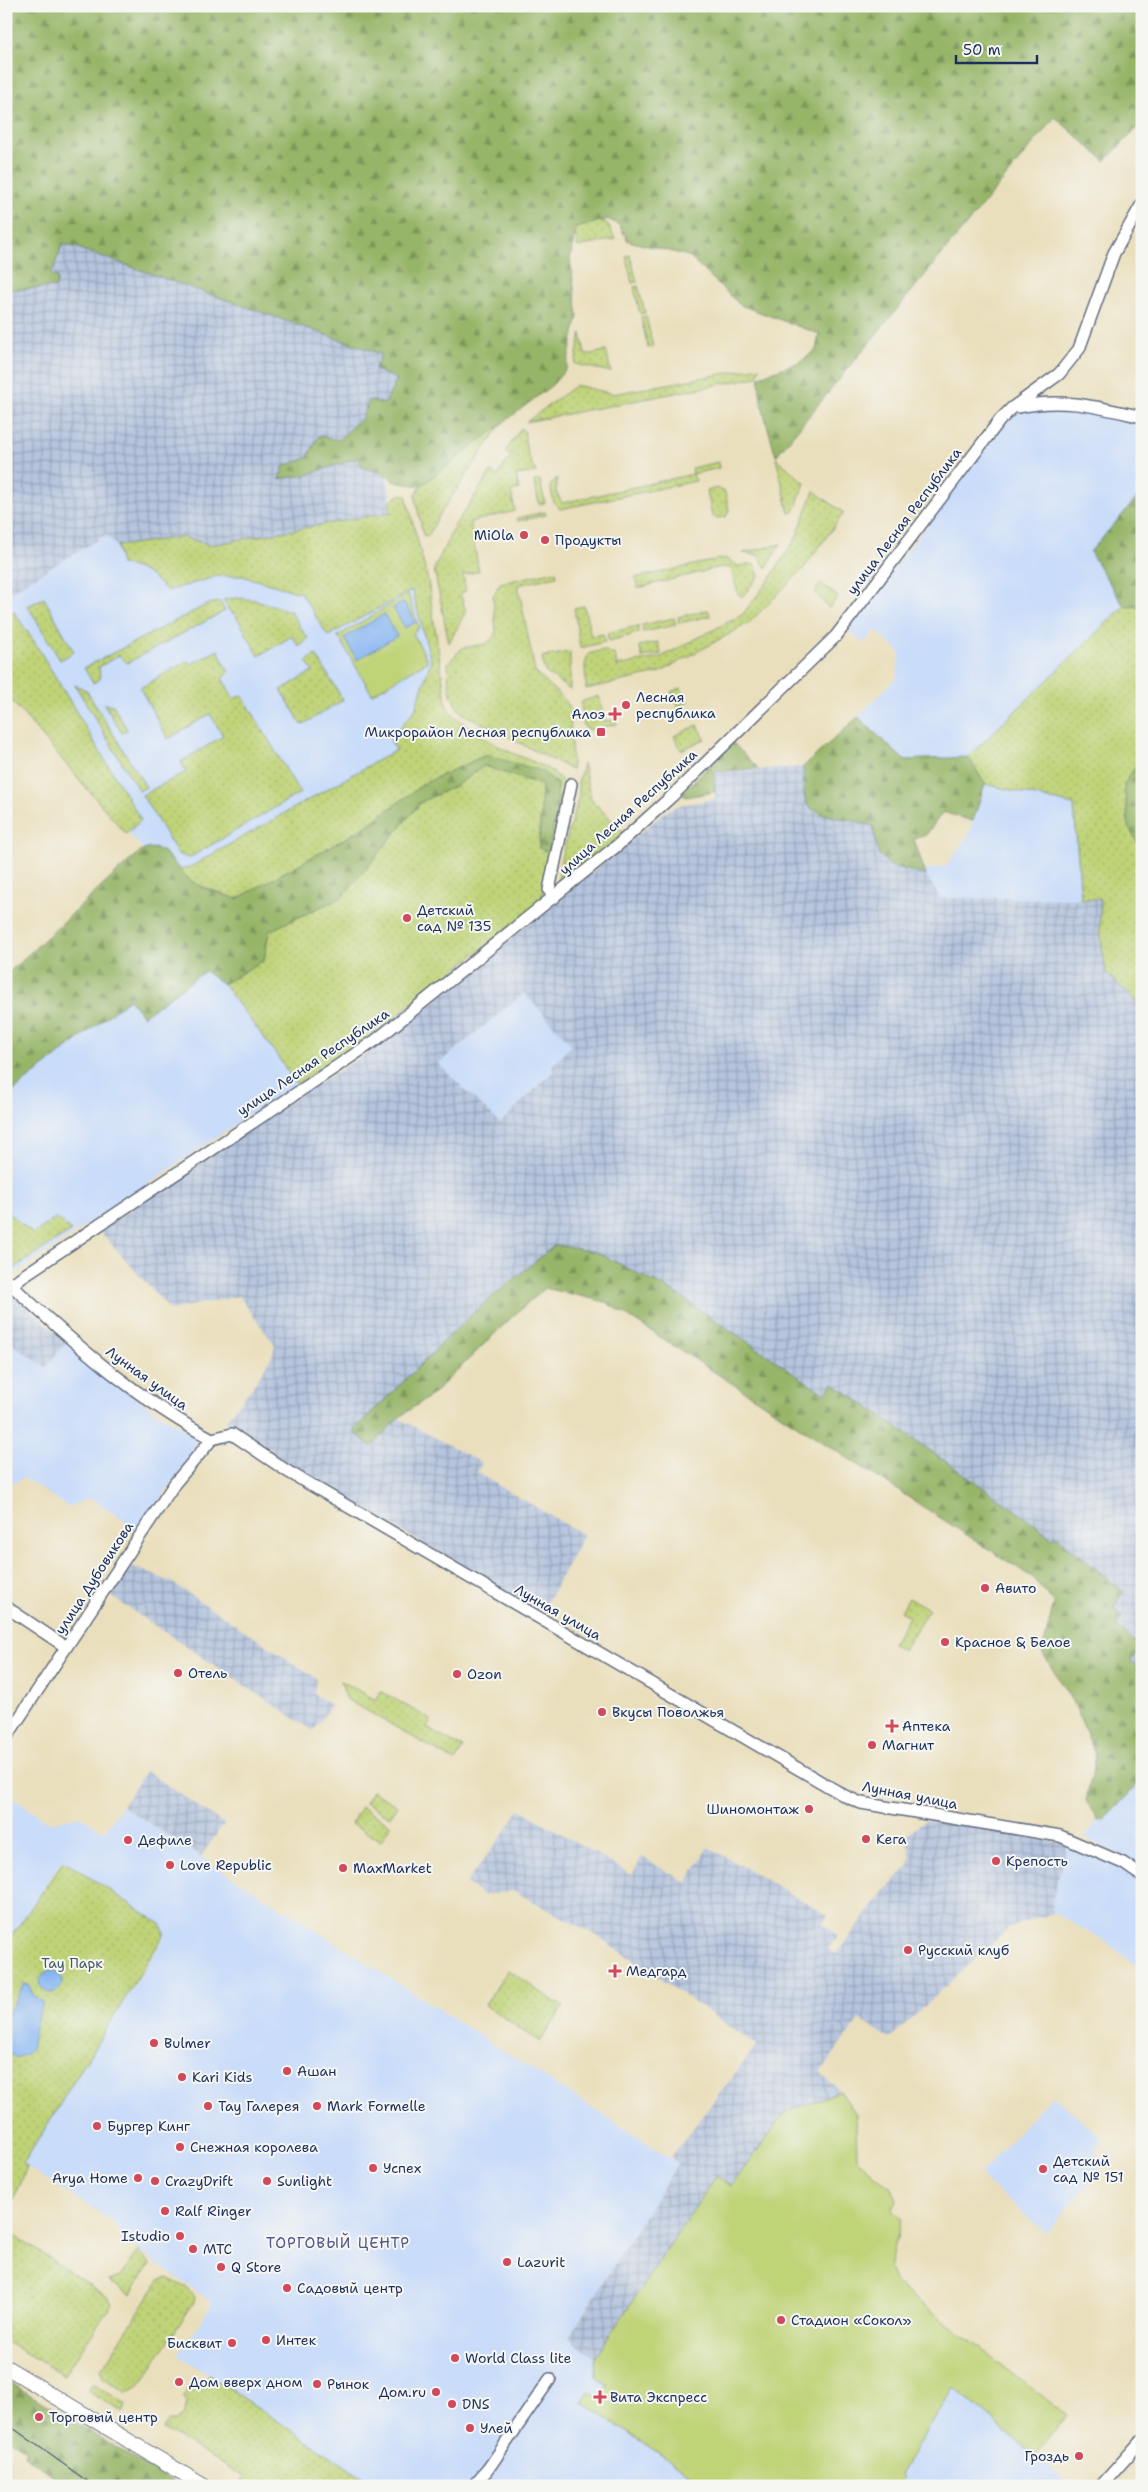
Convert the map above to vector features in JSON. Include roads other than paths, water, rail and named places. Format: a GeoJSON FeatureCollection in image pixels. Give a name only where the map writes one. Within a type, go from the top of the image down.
{"type":"FeatureCollection","features":[{"type":"Feature","properties":{"kind":"main road"},"geometry":{"type":"LineString","coordinates":[[6,2367],[204,2486]]}},
{"type":"Feature","properties":{"kind":"street","name":"улица Лесная Республика"},"geometry":{"type":"LineString","coordinates":[[8,1282],[20,1278],[376,1040],[554,898],[619,844],[672,796],[836,636],[1000,420],[1012,408],[1059,374],[1079,349],[1114,253],[1142,204]]}},
{"type":"Feature","properties":{"kind":"street"},"geometry":{"type":"LineString","coordinates":[[1012,408],[1038,402],[1058,402],[1100,407],[1142,417]]}},
{"type":"Feature","properties":{"kind":"street"},"geometry":{"type":"LineString","coordinates":[[554,898],[549,890],[571,784]]}},
{"type":"Feature","properties":{"kind":"street","name":"Лунная улица"},"geometry":{"type":"LineString","coordinates":[[8,1282],[69,1338],[155,1406],[212,1439],[232,1434],[287,1471],[844,1796],[861,1803],[1060,1836],[1114,1858],[1142,1876]]}},
{"type":"Feature","properties":{"kind":"street","name":"улица Дубовикова"},"geometry":{"type":"LineString","coordinates":[[6,1738],[175,1483],[212,1439]]}},
{"type":"Feature","properties":{"kind":"street"},"geometry":{"type":"LineString","coordinates":[[6,1607],[66,1647]]}},
{"type":"Feature","properties":{"kind":"street"},"geometry":{"type":"LineString","coordinates":[[473,2486],[488,2469],[550,2379]]}},
{"type":"Feature","properties":{"kind":"street"},"geometry":{"type":"LineString","coordinates":[[1101,2486],[1142,2440]]}},
{"type":"Feature","properties":{"kind":"water"},"geometry":{"type":"Polygon","coordinates":[[[404,602],[416,622],[405,628],[393,608],[404,602]]]}},
{"type":"Feature","properties":{"kind":"water"},"geometry":{"type":"Polygon","coordinates":[[[384,614],[397,636],[357,660],[344,638],[384,614]]]}},
{"type":"Feature","properties":{"kind":"water"},"geometry":{"type":"Polygon","coordinates":[[[51,1971],[59,1974],[62,1982],[59,1990],[51,1993],[43,1990],[40,1982],[43,1974],[51,1971]]]}},
{"type":"Feature","properties":{"kind":"water"},"geometry":{"type":"Polygon","coordinates":[[[24,1984],[29,1985],[33,1995],[43,2003],[35,2025],[31,2050],[16,2058],[6,2051],[6,2017],[24,1984]]]}},
{"type":"Feature","properties":{"kind":"tram line"},"geometry":{"type":"LineString","coordinates":[[6,2423],[94,2486]]}},
{"type":"Feature","properties":{"kind":"place","name":"MiOla"},"geometry":{"type":"Point","coordinates":[524,535]}},
{"type":"Feature","properties":{"kind":"place","name":"Продукты"},"geometry":{"type":"Point","coordinates":[545,540]}},
{"type":"Feature","properties":{"kind":"place","name":"Лесная республика"},"geometry":{"type":"Point","coordinates":[626,705]}},
{"type":"Feature","properties":{"kind":"place","name":"Алоэ"},"geometry":{"type":"Point","coordinates":[615,714]}},
{"type":"Feature","properties":{"kind":"place","name":"Микрорайон Лесная республика"},"geometry":{"type":"Point","coordinates":[601,732]}},
{"type":"Feature","properties":{"kind":"place","name":"Детский сад № 135"},"geometry":{"type":"Point","coordinates":[407,918]}},
{"type":"Feature","properties":{"kind":"place","name":"Авито"},"geometry":{"type":"Point","coordinates":[985,1588]}},
{"type":"Feature","properties":{"kind":"place","name":"Красное & Белое"},"geometry":{"type":"Point","coordinates":[945,1642]}},
{"type":"Feature","properties":{"kind":"place","name":"Отель"},"geometry":{"type":"Point","coordinates":[178,1673]}},
{"type":"Feature","properties":{"kind":"place","name":"Ozon"},"geometry":{"type":"Point","coordinates":[457,1674]}},
{"type":"Feature","properties":{"kind":"place","name":"Вкусы Поволжья"},"geometry":{"type":"Point","coordinates":[602,1712]}},
{"type":"Feature","properties":{"kind":"place","name":"Аптека"},"geometry":{"type":"Point","coordinates":[892,1726]}},
{"type":"Feature","properties":{"kind":"place","name":"Магнит"},"geometry":{"type":"Point","coordinates":[872,1745]}},
{"type":"Feature","properties":{"kind":"place","name":"Шиномонтаж"},"geometry":{"type":"Point","coordinates":[809,1809]}},
{"type":"Feature","properties":{"kind":"place","name":"Кега"},"geometry":{"type":"Point","coordinates":[866,1839]}},
{"type":"Feature","properties":{"kind":"place","name":"Дефиле"},"geometry":{"type":"Point","coordinates":[128,1840]}},
{"type":"Feature","properties":{"kind":"place","name":"Крепость"},"geometry":{"type":"Point","coordinates":[996,1861]}},
{"type":"Feature","properties":{"kind":"place","name":"Love Republic"},"geometry":{"type":"Point","coordinates":[170,1865]}},
{"type":"Feature","properties":{"kind":"place","name":"MaxMarket"},"geometry":{"type":"Point","coordinates":[343,1868]}},
{"type":"Feature","properties":{"kind":"place","name":"Русский клуб"},"geometry":{"type":"Point","coordinates":[908,1950]}},
{"type":"Feature","properties":{"kind":"place","name":"Медгард"},"geometry":{"type":"Point","coordinates":[615,1971]}},
{"type":"Feature","properties":{"kind":"place","name":"Bulmer"},"geometry":{"type":"Point","coordinates":[154,2043]}},
{"type":"Feature","properties":{"kind":"place","name":"Ашан"},"geometry":{"type":"Point","coordinates":[287,2071]}},
{"type":"Feature","properties":{"kind":"place","name":"Kari Kids"},"geometry":{"type":"Point","coordinates":[182,2077]}},
{"type":"Feature","properties":{"kind":"place","name":"Тау Галерея"},"geometry":{"type":"Point","coordinates":[208,2106]}},
{"type":"Feature","properties":{"kind":"place","name":"Mark Formelle"},"geometry":{"type":"Point","coordinates":[317,2106]}},
{"type":"Feature","properties":{"kind":"place","name":"Бургер Кинг"},"geometry":{"type":"Point","coordinates":[97,2126]}},
{"type":"Feature","properties":{"kind":"place","name":"Снежная королева"},"geometry":{"type":"Point","coordinates":[180,2147]}},
{"type":"Feature","properties":{"kind":"place","name":"Успех"},"geometry":{"type":"Point","coordinates":[373,2168]}},
{"type":"Feature","properties":{"kind":"place","name":"Детский сад № 151"},"geometry":{"type":"Point","coordinates":[1043,2169]}},
{"type":"Feature","properties":{"kind":"place","name":"Arya Home"},"geometry":{"type":"Point","coordinates":[138,2178]}},
{"type":"Feature","properties":{"kind":"place","name":"CrazyDrift"},"geometry":{"type":"Point","coordinates":[155,2181]}},
{"type":"Feature","properties":{"kind":"place","name":"Sunlight"},"geometry":{"type":"Point","coordinates":[267,2181]}},
{"type":"Feature","properties":{"kind":"place","name":"Ralf Ringer"},"geometry":{"type":"Point","coordinates":[165,2211]}},
{"type":"Feature","properties":{"kind":"place","name":"Istudio"},"geometry":{"type":"Point","coordinates":[180,2236]}},
{"type":"Feature","properties":{"kind":"place","name":"МТС"},"geometry":{"type":"Point","coordinates":[193,2249]}},
{"type":"Feature","properties":{"kind":"place","name":"Lazurit"},"geometry":{"type":"Point","coordinates":[507,2262]}},
{"type":"Feature","properties":{"kind":"place","name":"Q Store"},"geometry":{"type":"Point","coordinates":[221,2267]}},
{"type":"Feature","properties":{"kind":"place","name":"Садовый центр"},"geometry":{"type":"Point","coordinates":[287,2288]}},
{"type":"Feature","properties":{"kind":"place","name":"Стадион «Сокол»"},"geometry":{"type":"Point","coordinates":[781,2320]}},
{"type":"Feature","properties":{"kind":"place","name":"Интек"},"geometry":{"type":"Point","coordinates":[266,2340]}},
{"type":"Feature","properties":{"kind":"place","name":"Бисквит"},"geometry":{"type":"Point","coordinates":[232,2343]}},
{"type":"Feature","properties":{"kind":"place","name":"World Class lite"},"geometry":{"type":"Point","coordinates":[455,2358]}},
{"type":"Feature","properties":{"kind":"place","name":"Дом вверх дном"},"geometry":{"type":"Point","coordinates":[179,2382]}},
{"type":"Feature","properties":{"kind":"place","name":"Рынок"},"geometry":{"type":"Point","coordinates":[317,2384]}},
{"type":"Feature","properties":{"kind":"place","name":"Дом.ru"},"geometry":{"type":"Point","coordinates":[436,2392]}},
{"type":"Feature","properties":{"kind":"place","name":"Вита Экспресс"},"geometry":{"type":"Point","coordinates":[600,2397]}},
{"type":"Feature","properties":{"kind":"place","name":"DNS"},"geometry":{"type":"Point","coordinates":[452,2404]}},
{"type":"Feature","properties":{"kind":"place","name":"Торговый центр"},"geometry":{"type":"Point","coordinates":[39,2417]}},
{"type":"Feature","properties":{"kind":"place","name":"Улей"},"geometry":{"type":"Point","coordinates":[470,2428]}},
{"type":"Feature","properties":{"kind":"place","name":"Гроздь"},"geometry":{"type":"Point","coordinates":[1079,2456]}},
{"type":"Feature","properties":{"kind":"district","name":"ТОРГОВЫЙ ЦЕНТР"},"geometry":{"type":"Point","coordinates":[338,2243]}},
{"type":"Feature","properties":{"kind":"park label","name":"Тау Парк"},"geometry":{"type":"Point","coordinates":[72,1963]}}]}
